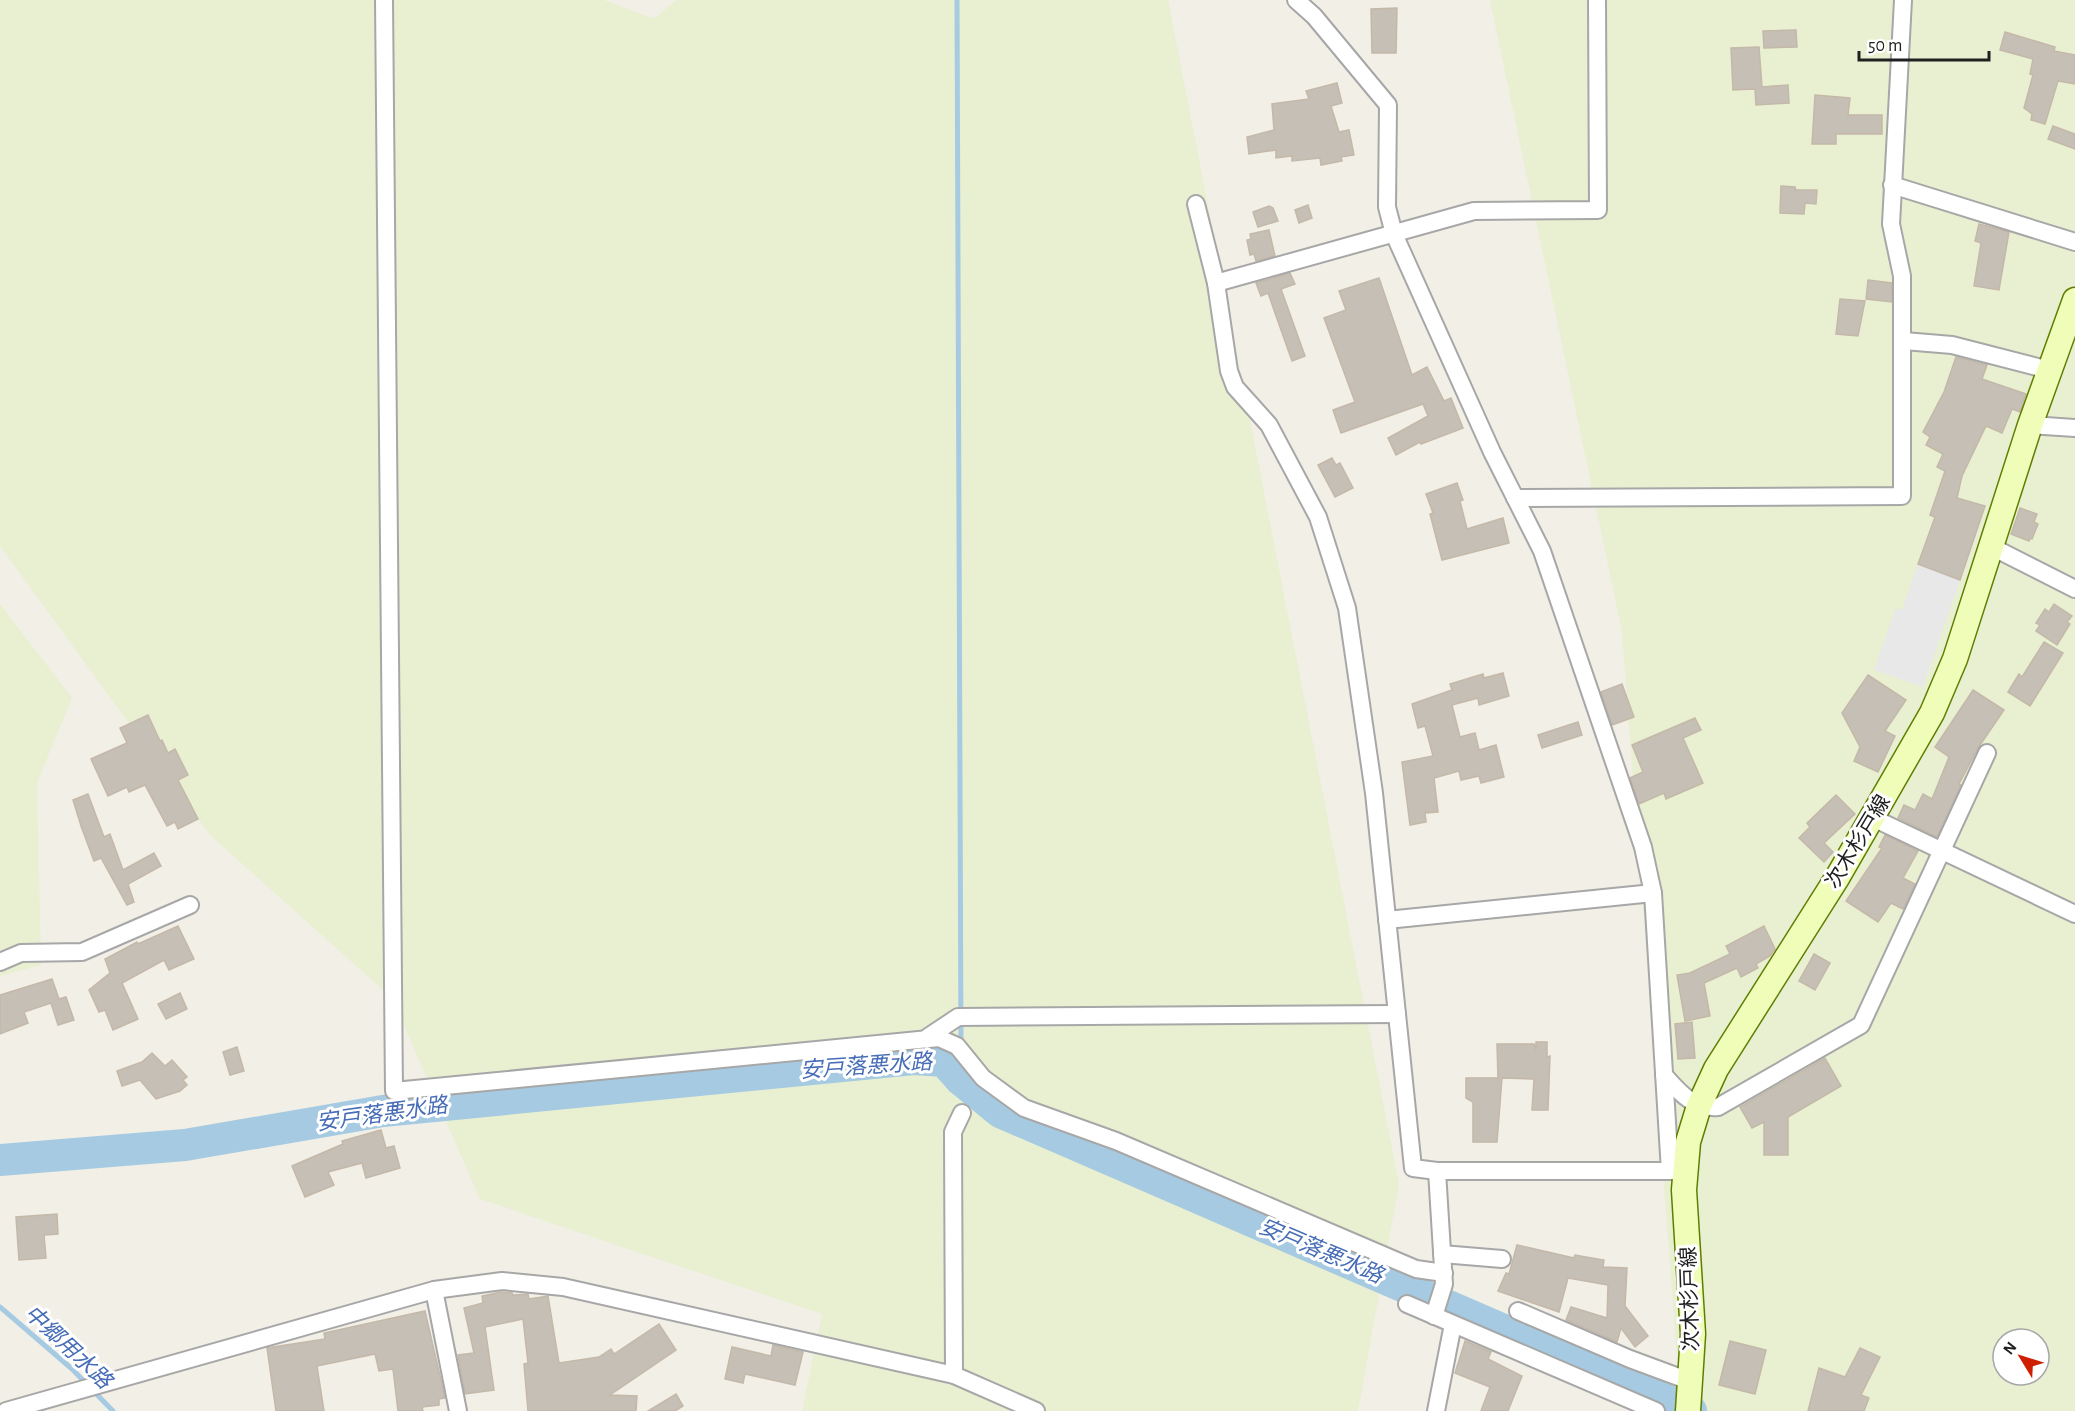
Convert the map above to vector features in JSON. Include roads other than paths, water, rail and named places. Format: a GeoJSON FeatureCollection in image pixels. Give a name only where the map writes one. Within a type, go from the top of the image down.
{"type":"FeatureCollection","features":[{"type":"Feature","properties":{"kind":"main road","name":"次木杉戸線"},"geometry":{"type":"LineString","coordinates":[[1688,1411],[1692,1382],[1693,1334],[1678,1171],[1699,1106],[1716,1069],[1916,745],[1944,687],[1992,547],[2030,425],[2075,300]]}},
{"type":"Feature","properties":{"kind":"street"},"geometry":{"type":"LineString","coordinates":[[384,0],[394,1091],[928,1037],[948,1040],[957,1046],[983,1078],[1024,1108],[1116,1141],[1444,1279]]}},
{"type":"Feature","properties":{"kind":"street"},"geometry":{"type":"LineString","coordinates":[[1196,204],[1216,283],[1229,371],[1235,387],[1269,425],[1318,517],[1347,608],[1374,793],[1413,1168],[1437,1171],[1678,1171],[1664,1075],[1653,893],[1643,847],[1542,550],[1515,498],[1394,234],[1387,207],[1388,105],[1314,16],[1296,0]]}},
{"type":"Feature","properties":{"kind":"street"},"geometry":{"type":"LineString","coordinates":[[1216,283],[1474,211],[1598,210],[1597,0]]}},
{"type":"Feature","properties":{"kind":"street"},"geometry":{"type":"LineString","coordinates":[[1515,498],[1902,496],[1904,341],[1902,276],[1892,224],[1892,185],[1903,0]]}},
{"type":"Feature","properties":{"kind":"street"},"geometry":{"type":"LineString","coordinates":[[1892,185],[2075,242]]}},
{"type":"Feature","properties":{"kind":"street"},"geometry":{"type":"LineString","coordinates":[[1904,341],[1952,345],[2049,370]]}},
{"type":"Feature","properties":{"kind":"street"},"geometry":{"type":"LineString","coordinates":[[2030,425],[2075,428]]}},
{"type":"Feature","properties":{"kind":"street"},"geometry":{"type":"LineString","coordinates":[[1992,547],[2075,589]]}},
{"type":"Feature","properties":{"kind":"street"},"geometry":{"type":"LineString","coordinates":[[1664,1075],[1680,1093],[1699,1106],[1718,1107],[1861,1025],[1987,753]]}},
{"type":"Feature","properties":{"kind":"street"},"geometry":{"type":"LineString","coordinates":[[1873,818],[2075,914]]}},
{"type":"Feature","properties":{"kind":"street"},"geometry":{"type":"LineString","coordinates":[[1387,920],[1653,893]]}},
{"type":"Feature","properties":{"kind":"street"},"geometry":{"type":"LineString","coordinates":[[0,962],[21,953],[82,952],[190,905]]}},
{"type":"Feature","properties":{"kind":"street"},"geometry":{"type":"LineString","coordinates":[[928,1037],[958,1017],[1397,1014]]}},
{"type":"Feature","properties":{"kind":"street"},"geometry":{"type":"LineString","coordinates":[[954,1375],[953,1132],[962,1113]]}},
{"type":"Feature","properties":{"kind":"street"},"geometry":{"type":"LineString","coordinates":[[1434,1316],[1444,1279],[1437,1171]]}},
{"type":"Feature","properties":{"kind":"street"},"geometry":{"type":"LineString","coordinates":[[1442,1254],[1502,1259]]}},
{"type":"Feature","properties":{"kind":"street"},"geometry":{"type":"LineString","coordinates":[[6,1411],[434,1290],[502,1281],[563,1287],[954,1375],[1036,1411]]}},
{"type":"Feature","properties":{"kind":"street"},"geometry":{"type":"LineString","coordinates":[[434,1290],[458,1411]]}},
{"type":"Feature","properties":{"kind":"street"},"geometry":{"type":"LineString","coordinates":[[1407,1304],[1656,1411]]}},
{"type":"Feature","properties":{"kind":"street"},"geometry":{"type":"LineString","coordinates":[[1518,1311],[1630,1359],[1692,1382]]}},
{"type":"Feature","properties":{"kind":"street"},"geometry":{"type":"LineString","coordinates":[[1436,1411],[1453,1324]]}},
{"type":"Feature","properties":{"kind":"waterway"},"geometry":{"type":"LineString","coordinates":[[957,0],[961,1045]]}},
{"type":"Feature","properties":{"kind":"waterway"},"geometry":{"type":"LineString","coordinates":[[961,1058],[961,1080]]}},
{"type":"Feature","properties":{"kind":"waterway","name":"安戸落悪水路"},"geometry":{"type":"LineString","coordinates":[[0,1160],[185,1145],[383,1111],[914,1059],[944,1061],[961,1080],[1000,1112],[1691,1411]]}},
{"type":"Feature","properties":{"kind":"waterway","name":"中郷用水路"},"geometry":{"type":"LineString","coordinates":[[0,1307],[72,1369],[113,1411]]}}]}
